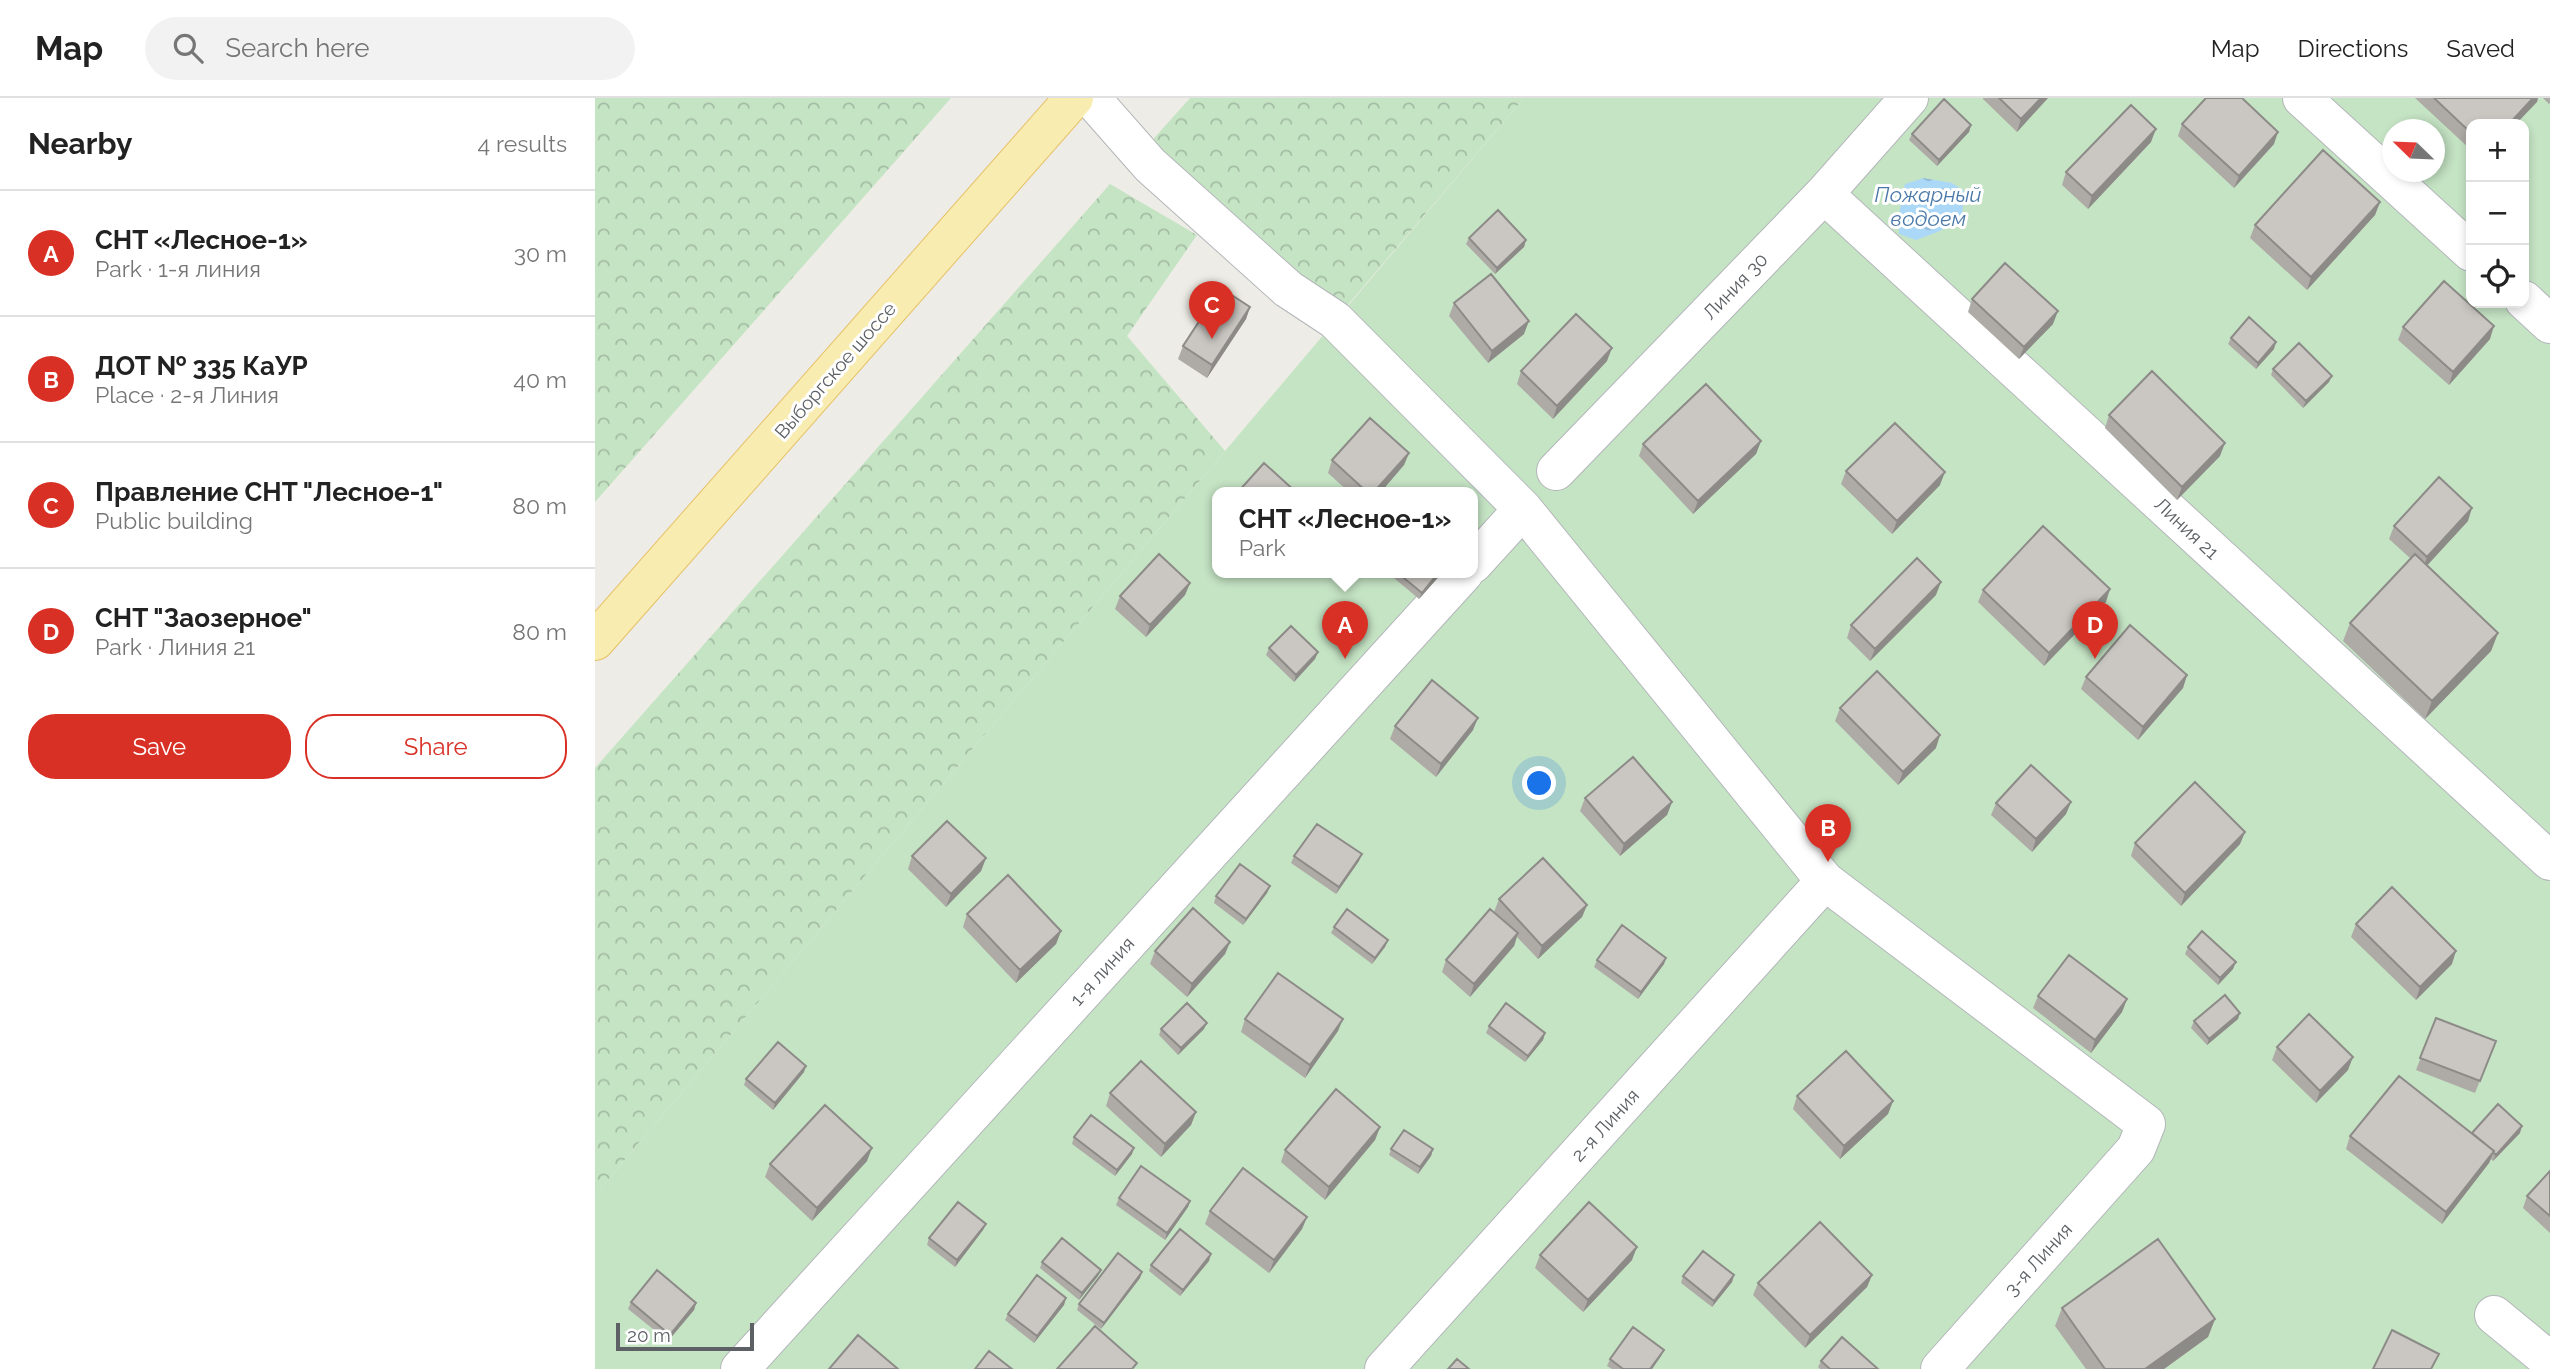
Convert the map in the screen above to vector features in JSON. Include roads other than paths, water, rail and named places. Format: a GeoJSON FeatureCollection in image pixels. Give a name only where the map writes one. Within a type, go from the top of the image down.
{"type":"FeatureCollection","features":[{"type":"Feature","properties":{"kind":"main road","name":"Выборгское шоссе"},"geometry":{"type":"LineString","coordinates":[[595,641],[1074,98]]}},
{"type":"Feature","properties":{"kind":"street"},"geometry":{"type":"LineString","coordinates":[[1091,98],[1150,165],[1287,289],[1335,320],[1523,509],[1825,881]]}},
{"type":"Feature","properties":{"kind":"street","name":"Линия 30"},"geometry":{"type":"LineString","coordinates":[[1556,471],[1824,194],[1909,98]]}},
{"type":"Feature","properties":{"kind":"street"},"geometry":{"type":"LineString","coordinates":[[2302,98],[2466,247]]}},
{"type":"Feature","properties":{"kind":"street","name":"Линия 21"},"geometry":{"type":"LineString","coordinates":[[1824,194],[2550,861]]}},
{"type":"Feature","properties":{"kind":"street"},"geometry":{"type":"LineString","coordinates":[[2529,305],[2550,324]]}},
{"type":"Feature","properties":{"kind":"street"},"geometry":{"type":"LineString","coordinates":[[1478,558],[1523,509]]}},
{"type":"Feature","properties":{"kind":"street","name":"1-я линия"},"geometry":{"type":"LineString","coordinates":[[740,1369],[1459,578]]}},
{"type":"Feature","properties":{"kind":"street","name":"3-я Линия"},"geometry":{"type":"LineString","coordinates":[[1825,881],[2145,1124],[2136,1149],[1940,1369]]}},
{"type":"Feature","properties":{"kind":"street","name":"2-я Линия"},"geometry":{"type":"LineString","coordinates":[[1384,1369],[1825,881]]}},
{"type":"Feature","properties":{"kind":"street"},"geometry":{"type":"LineString","coordinates":[[2494,1315],[2550,1362]]}},
{"type":"Feature","properties":{"kind":"water","name":"Пожарный водоем"},"geometry":{"type":"Polygon","coordinates":[[[1924,178],[1952,183],[1964,191],[1962,218],[1940,231],[1916,240],[1899,234],[1899,214],[1905,184],[1924,178]]]}},
{"type":"Feature","properties":{"kind":"place","name":"Правление СНТ \"Лесное-1\""},"geometry":{"type":"Point","coordinates":[1212,339]}},
{"type":"Feature","properties":{"kind":"place","name":"СНТ «Лесное-1»"},"geometry":{"type":"Point","coordinates":[1345,659]}},
{"type":"Feature","properties":{"kind":"place","name":"СНТ \"Заозерное\""},"geometry":{"type":"Point","coordinates":[2095,659]}},
{"type":"Feature","properties":{"kind":"place","name":"ДОТ № 335 КаУР"},"geometry":{"type":"Point","coordinates":[1828,862]}}]}
